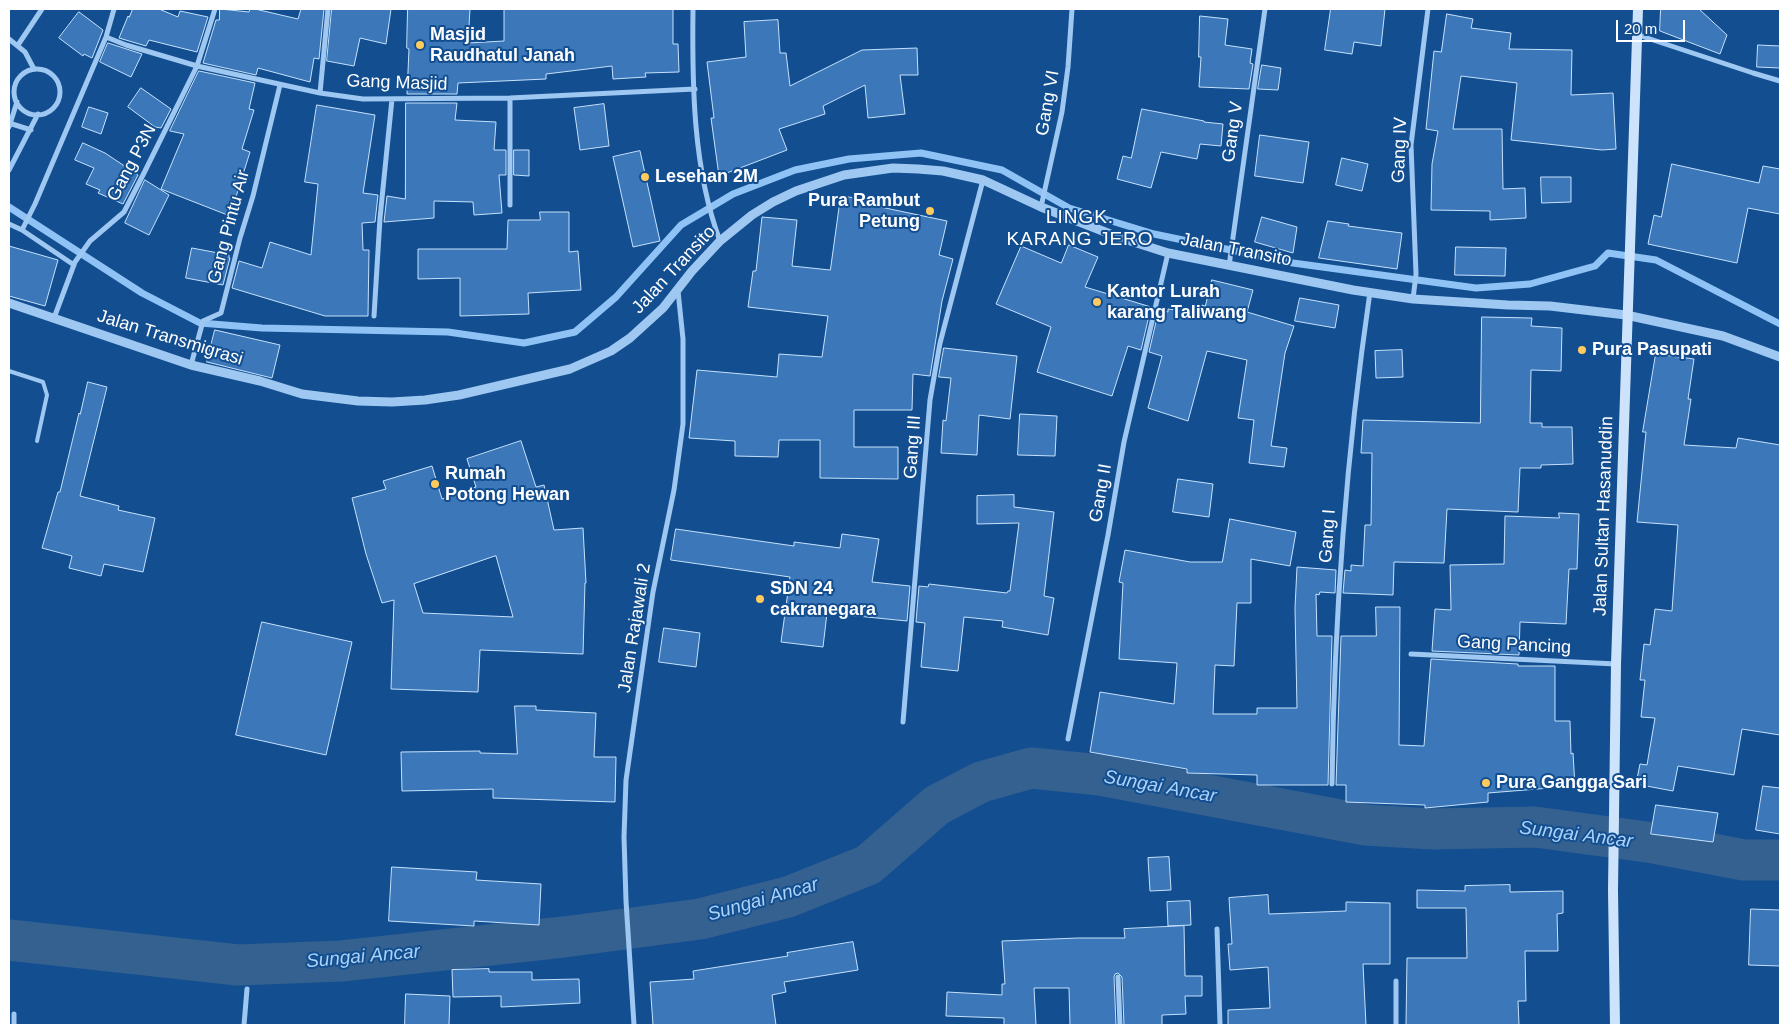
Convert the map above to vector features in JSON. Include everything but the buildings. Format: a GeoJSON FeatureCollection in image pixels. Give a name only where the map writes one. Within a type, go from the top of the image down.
{"type":"FeatureCollection","features":[{"type":"Feature","properties":{"kind":"main road","name":"Jalan Sultan Hasanuddin"},"geometry":{"type":"LineString","coordinates":[[1615,1025],[1612,890],[1616,664],[1626,316],[1638,9]]}},
{"type":"Feature","properties":{"kind":"street"},"geometry":{"type":"LineString","coordinates":[[18,45],[42,9]]}},
{"type":"Feature","properties":{"kind":"street"},"geometry":{"type":"LineString","coordinates":[[22,230],[35,204],[106,37],[114,9]]}},
{"type":"Feature","properties":{"kind":"street","name":"Gang P3N"},"geometry":{"type":"LineString","coordinates":[[54,318],[75,264],[90,241],[124,212],[197,66],[215,9]]}},
{"type":"Feature","properties":{"kind":"street"},"geometry":{"type":"LineString","coordinates":[[320,93],[328,9]]}},
{"type":"Feature","properties":{"kind":"street"},"geometry":{"type":"LineString","coordinates":[[693,9],[692,52],[698,140],[705,187],[720,241]]}},
{"type":"Feature","properties":{"kind":"street","name":"Gang VI"},"geometry":{"type":"LineString","coordinates":[[1042,204],[1062,112],[1068,67],[1072,9]]}},
{"type":"Feature","properties":{"kind":"street","name":"Gang V"},"geometry":{"type":"LineString","coordinates":[[1229,262],[1265,9]]}},
{"type":"Feature","properties":{"kind":"street","name":"Gang IV"},"geometry":{"type":"LineString","coordinates":[[1414,296],[1416,274],[1411,145],[1428,9]]}},
{"type":"Feature","properties":{"kind":"street"},"geometry":{"type":"LineString","coordinates":[[1637,35],[1780,81]]}},
{"type":"Feature","properties":{"kind":"street","name":"Gang Masjid"},"geometry":{"type":"LineString","coordinates":[[106,37],[126,45],[197,66],[320,93],[363,99],[510,98],[695,89]]}},
{"type":"Feature","properties":{"kind":"street"},"geometry":{"type":"LineString","coordinates":[[9,39],[18,45],[28,56],[34,69]]}},
{"type":"Feature","properties":{"kind":"street"},"geometry":{"type":"LineString","coordinates":[[34,69],[48,71],[54,76],[60,90],[59,98],[55,105],[46,112],[38,114],[27,112],[17,102],[14,91],[22,74],[34,69]]}},
{"type":"Feature","properties":{"kind":"street","name":"Gang Pintu Air"},"geometry":{"type":"LineString","coordinates":[[191,365],[203,321],[221,313],[253,196],[280,85]]}},
{"type":"Feature","properties":{"kind":"street"},"geometry":{"type":"LineString","coordinates":[[510,98],[510,205]]}},
{"type":"Feature","properties":{"kind":"street"},"geometry":{"type":"LineString","coordinates":[[374,316],[380,218],[392,99]]}},
{"type":"Feature","properties":{"kind":"street"},"geometry":{"type":"LineString","coordinates":[[17,102],[9,124],[31,130]]}},
{"type":"Feature","properties":{"kind":"street"},"geometry":{"type":"LineString","coordinates":[[9,170],[38,114]]}},
{"type":"Feature","properties":{"kind":"street","name":"Jalan Transito"},"geometry":{"type":"LineString","coordinates":[[324,398],[383,401],[425,400],[484,390],[570,370],[611,351],[630,338],[664,308],[697,265],[720,241],[752,215],[773,202],[819,182],[844,175],[893,168],[943,171],[983,180],[1118,237],[1168,253],[1229,262],[1370,292],[1508,305],[1550,306],[1626,316],[1723,336],[1780,357]]}},
{"type":"Feature","properties":{"kind":"street","name":"Gang III"},"geometry":{"type":"LineString","coordinates":[[903,722],[930,400],[940,343],[983,180]]}},
{"type":"Feature","properties":{"kind":"street"},"geometry":{"type":"LineString","coordinates":[[9,224],[22,230],[75,264]]}},
{"type":"Feature","properties":{"kind":"street","name":"Gang II"},"geometry":{"type":"LineString","coordinates":[[1068,739],[1108,535],[1124,442],[1168,253]]}},
{"type":"Feature","properties":{"kind":"street","name":"Jalan Rajawali 2"},"geometry":{"type":"LineString","coordinates":[[634,1025],[626,901],[624,837],[626,780],[653,592],[674,490],[683,424],[684,339],[678,290]]}},
{"type":"Feature","properties":{"kind":"street","name":"Gang I"},"geometry":{"type":"LineString","coordinates":[[1332,784],[1338,601],[1345,501],[1355,398],[1370,292]]}},
{"type":"Feature","properties":{"kind":"street","name":"Jalan Transmigrasi"},"geometry":{"type":"LineString","coordinates":[[9,303],[191,365],[324,398]]}},
{"type":"Feature","properties":{"kind":"street","name":"Gang Pancing"},"geometry":{"type":"LineString","coordinates":[[1411,654],[1616,664]]}},
{"type":"Feature","properties":{"kind":"street"},"geometry":{"type":"LineString","coordinates":[[1217,929],[1220,1025]]}},
{"type":"Feature","properties":{"kind":"street"},"geometry":{"type":"LineString","coordinates":[[1118,977],[1120,1025]]}},
{"type":"Feature","properties":{"kind":"street"},"geometry":{"type":"LineString","coordinates":[[1396,981],[1396,1025]]}},
{"type":"Feature","properties":{"kind":"street"},"geometry":{"type":"LineString","coordinates":[[244,1025],[247,989]]}},
{"type":"Feature","properties":{"kind":"street"},"geometry":{"type":"LineString","coordinates":[[14,1014],[14,1025]]}},
{"type":"Feature","properties":{"kind":"lane"},"geometry":{"type":"LineString","coordinates":[[9,370],[43,382],[46,388],[47,395],[37,440]]}},
{"type":"Feature","properties":{"kind":"waterway"},"geometry":{"type":"LineString","coordinates":[[9,207],[142,293],[200,323],[262,328],[448,332],[524,343],[575,332],[616,297],[681,225],[733,194],[795,170],[849,159],[921,153],[1002,170],[1069,208],[1154,234],[1293,263],[1476,288],[1530,284],[1595,266],[1608,253],[1656,260],[1780,324]]}},
{"type":"Feature","properties":{"kind":"waterway","name":"Sungai Ancar"},"geometry":{"type":"LineString","coordinates":[[9,940],[238,965],[341,961],[564,937],[700,919],[788,897],[868,865],[937,805],[981,782],[1031,768],[1100,775],[1366,825],[1432,829],[1535,827],[1654,843],[1744,860],[1780,860]]}},
{"type":"Feature","properties":{"kind":"place","name":"Masjid Raudhatul Janah"},"geometry":{"type":"Point","coordinates":[420,45]}},
{"type":"Feature","properties":{"kind":"place","name":"Lesehan 2M"},"geometry":{"type":"Point","coordinates":[645,177]}},
{"type":"Feature","properties":{"kind":"place","name":"Pura Rambut Petung"},"geometry":{"type":"Point","coordinates":[930,211]}},
{"type":"Feature","properties":{"kind":"place","name":"Kantor Lurah karang Taliwang"},"geometry":{"type":"Point","coordinates":[1097,302]}},
{"type":"Feature","properties":{"kind":"place","name":"Pura Pasupati"},"geometry":{"type":"Point","coordinates":[1582,350]}},
{"type":"Feature","properties":{"kind":"place","name":"Rumah Potong Hewan"},"geometry":{"type":"Point","coordinates":[435,484]}},
{"type":"Feature","properties":{"kind":"place","name":"SDN 24 cakranegara"},"geometry":{"type":"Point","coordinates":[760,599]}},
{"type":"Feature","properties":{"kind":"place","name":"Pura Gangga Sari"},"geometry":{"type":"Point","coordinates":[1486,783]}},
{"type":"Feature","properties":{"kind":"district","name":"LINGK. KARANG JERO"},"geometry":{"type":"Point","coordinates":[1080,229]}}]}
